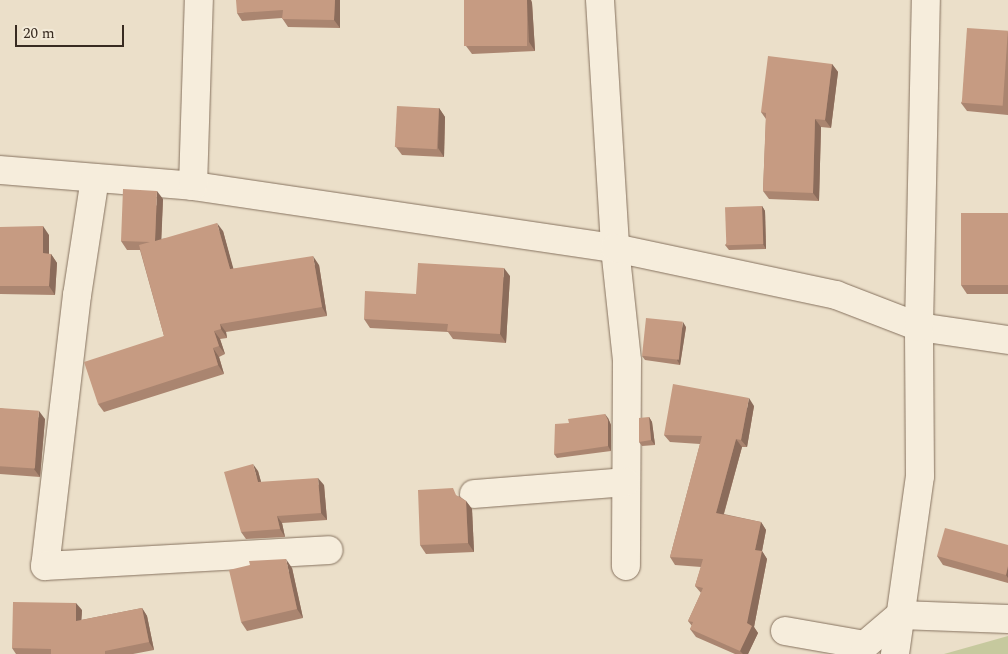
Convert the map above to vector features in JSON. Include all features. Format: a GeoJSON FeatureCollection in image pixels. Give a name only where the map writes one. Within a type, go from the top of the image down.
{"type":"FeatureCollection","features":[{"type":"Feature","properties":{"kind":"street"},"geometry":{"type":"LineString","coordinates":[[193,186],[199,0]]}},
{"type":"Feature","properties":{"kind":"street"},"geometry":{"type":"LineString","coordinates":[[600,0],[615,248],[626,361],[626,566]]}},
{"type":"Feature","properties":{"kind":"street"},"geometry":{"type":"LineString","coordinates":[[895,654],[920,476],[919,327],[926,0]]}},
{"type":"Feature","properties":{"kind":"street"},"geometry":{"type":"LineString","coordinates":[[0,170],[193,186],[615,248],[836,295],[919,327],[1008,340]]}},
{"type":"Feature","properties":{"kind":"street"},"geometry":{"type":"LineString","coordinates":[[95,178],[77,295],[45,566],[329,550]]}},
{"type":"Feature","properties":{"kind":"street"},"geometry":{"type":"LineString","coordinates":[[474,494],[626,482]]}},
{"type":"Feature","properties":{"kind":"street"},"geometry":{"type":"LineString","coordinates":[[786,632],[865,645],[900,615],[1008,619]]}},
{"type":"Feature","properties":{"kind":"green space"},"geometry":{"type":"Polygon","coordinates":[[[1008,636],[1008,654],[944,654],[1008,636]]]}},
{"type":"Feature","properties":{"kind":"building"},"geometry":{"type":"Polygon","coordinates":[[[236,0],[335,0],[334,20],[282,19],[283,10],[237,13],[236,0]]]}},
{"type":"Feature","properties":{"kind":"building"},"geometry":{"type":"Polygon","coordinates":[[[464,0],[527,0],[527,46],[464,46],[464,0]]]}},
{"type":"Feature","properties":{"kind":"building"},"geometry":{"type":"Polygon","coordinates":[[[967,28],[1008,31],[1003,106],[962,103],[967,28]]]}},
{"type":"Feature","properties":{"kind":"building"},"geometry":{"type":"Polygon","coordinates":[[[768,56],[832,64],[825,120],[815,119],[813,193],[763,191],[766,113],[761,112],[768,56]]]}},
{"type":"Feature","properties":{"kind":"building"},"geometry":{"type":"Polygon","coordinates":[[[397,106],[439,108],[437,149],[395,147],[397,106]]]}},
{"type":"Feature","properties":{"kind":"building"},"geometry":{"type":"Polygon","coordinates":[[[123,189],[157,191],[155,241],[217,223],[230,269],[313,256],[322,307],[220,324],[221,329],[214,331],[219,346],[213,348],[218,365],[98,404],[84,362],[164,336],[139,245],[150,242],[121,241],[123,189]]]}},
{"type":"Feature","properties":{"kind":"building"},"geometry":{"type":"Polygon","coordinates":[[[762,206],[763,244],[726,245],[725,207],[762,206]]]}},
{"type":"Feature","properties":{"kind":"building"},"geometry":{"type":"Polygon","coordinates":[[[961,213],[1008,213],[1008,285],[961,285],[961,213]]]}},
{"type":"Feature","properties":{"kind":"building"},"geometry":{"type":"Polygon","coordinates":[[[43,226],[43,253],[51,254],[49,286],[0,286],[0,227],[43,226]]]}},
{"type":"Feature","properties":{"kind":"building"},"geometry":{"type":"Polygon","coordinates":[[[418,263],[504,268],[500,334],[447,331],[448,324],[364,319],[365,291],[416,294],[418,263]]]}},
{"type":"Feature","properties":{"kind":"building"},"geometry":{"type":"Polygon","coordinates":[[[646,318],[683,322],[679,360],[642,356],[646,318]]]}},
{"type":"Feature","properties":{"kind":"building"},"geometry":{"type":"Polygon","coordinates":[[[673,384],[749,398],[741,440],[736,439],[716,513],[761,522],[755,550],[762,551],[747,623],[752,626],[740,651],[690,629],[693,622],[688,621],[703,588],[695,586],[703,559],[670,557],[702,436],[664,435],[673,384]]]}},
{"type":"Feature","properties":{"kind":"building"},"geometry":{"type":"Polygon","coordinates":[[[0,408],[39,411],[35,469],[0,466],[0,408]]]}},
{"type":"Feature","properties":{"kind":"building"},"geometry":{"type":"Polygon","coordinates":[[[605,414],[608,420],[608,446],[554,454],[555,424],[569,423],[568,419],[605,414]]]}},
{"type":"Feature","properties":{"kind":"building"},"geometry":{"type":"Polygon","coordinates":[[[649,417],[651,440],[639,442],[639,418],[649,417]]]}},
{"type":"Feature","properties":{"kind":"building"},"geometry":{"type":"Polygon","coordinates":[[[253,464],[258,482],[318,478],[321,513],[277,516],[280,529],[241,532],[224,472],[253,464]]]}},
{"type":"Feature","properties":{"kind":"building"},"geometry":{"type":"Polygon","coordinates":[[[453,488],[456,495],[466,501],[468,543],[420,545],[418,490],[453,488]]]}},
{"type":"Feature","properties":{"kind":"building"},"geometry":{"type":"Polygon","coordinates":[[[945,528],[1008,545],[1006,575],[937,556],[945,528]]]}},
{"type":"Feature","properties":{"kind":"building"},"geometry":{"type":"Polygon","coordinates":[[[286,559],[297,609],[241,622],[229,570],[250,565],[249,561],[286,559]]]}},
{"type":"Feature","properties":{"kind":"building"},"geometry":{"type":"Polygon","coordinates":[[[13,602],[76,603],[76,621],[142,608],[149,642],[105,651],[105,654],[51,654],[51,649],[12,648],[13,602]]]}}]}
